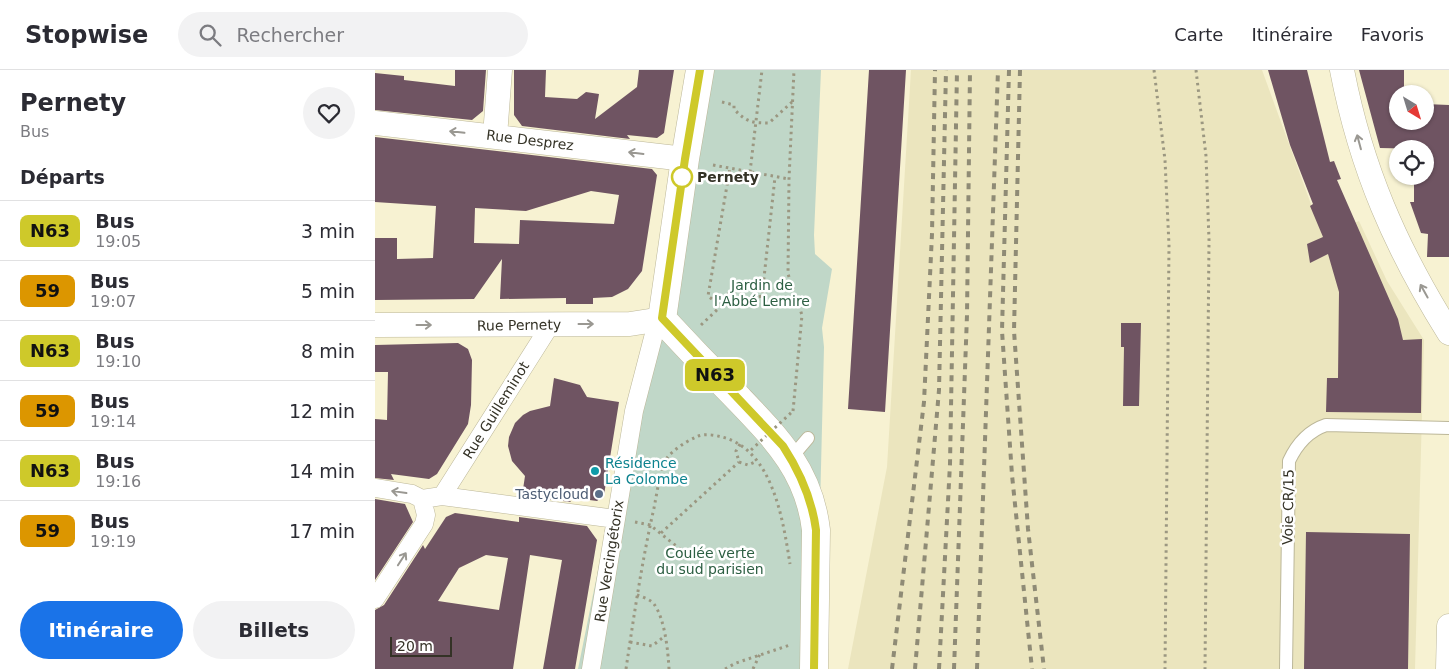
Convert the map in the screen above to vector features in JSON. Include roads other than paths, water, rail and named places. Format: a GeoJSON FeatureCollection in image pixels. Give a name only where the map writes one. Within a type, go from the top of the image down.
{"type":"FeatureCollection","features":[{"type":"Feature","properties":{"kind":"main road","name":"Rue Vercingétorix"},"geometry":{"type":"LineString","coordinates":[[662,318],[700,70]]}},
{"type":"Feature","properties":{"kind":"main road"},"geometry":{"type":"LineString","coordinates":[[662,318],[773,436],[799,448],[808,493],[814,511],[816,530],[814,669]]}},
{"type":"Feature","properties":{"kind":"street"},"geometry":{"type":"LineString","coordinates":[[495,136],[500,70]]}},
{"type":"Feature","properties":{"kind":"street"},"geometry":{"type":"LineString","coordinates":[[1342,70],[1360,147],[1374,186],[1403,253],[1449,333]]}},
{"type":"Feature","properties":{"kind":"street","name":"Rue Desprez"},"geometry":{"type":"LineString","coordinates":[[375,123],[685,159]]}},
{"type":"Feature","properties":{"kind":"street","name":"Rue Pernety"},"geometry":{"type":"LineString","coordinates":[[375,326],[630,324],[662,318]]}},
{"type":"Feature","properties":{"kind":"street","name":"Rue Vercingétorix"},"geometry":{"type":"LineString","coordinates":[[591,669],[635,411],[654,334],[662,318]]}},
{"type":"Feature","properties":{"kind":"street","name":"Rue Guilleminot"},"geometry":{"type":"LineString","coordinates":[[442,496],[551,324]]}},
{"type":"Feature","properties":{"kind":"street"},"geometry":{"type":"LineString","coordinates":[[375,488],[412,494],[422,499],[442,496],[616,519]]}},
{"type":"Feature","properties":{"kind":"street"},"geometry":{"type":"LineString","coordinates":[[375,599],[424,524],[426,515],[422,499]]}},
{"type":"Feature","properties":{"kind":"street"},"geometry":{"type":"LineString","coordinates":[[1448,669],[1449,626]]}},
{"type":"Feature","properties":{"kind":"lane","name":"Voie CR/15"},"geometry":{"type":"LineString","coordinates":[[1286,669],[1289,461],[1295,449],[1314,429],[1326,425],[1449,428]]}},
{"type":"Feature","properties":{"kind":"railway"},"geometry":{"type":"LineString","coordinates":[[892,669],[924,402],[932,234],[935,70]]}},
{"type":"Feature","properties":{"kind":"railway"},"geometry":{"type":"LineString","coordinates":[[915,669],[939,390],[946,70]]}},
{"type":"Feature","properties":{"kind":"railway"},"geometry":{"type":"LineString","coordinates":[[939,669],[950,464],[957,70]]}},
{"type":"Feature","properties":{"kind":"railway"},"geometry":{"type":"LineString","coordinates":[[954,669],[967,315],[970,70]]}},
{"type":"Feature","properties":{"kind":"railway"},"geometry":{"type":"LineString","coordinates":[[977,669],[998,70]]}},
{"type":"Feature","properties":{"kind":"railway"},"geometry":{"type":"LineString","coordinates":[[1009,70],[1002,331],[1012,475],[1032,669]]}},
{"type":"Feature","properties":{"kind":"railway"},"geometry":{"type":"LineString","coordinates":[[1020,70],[1014,331],[1028,529],[1044,669]]}},
{"type":"Feature","properties":{"kind":"place","name":"Pernety"},"geometry":{"type":"Point","coordinates":[682,177]}},
{"type":"Feature","properties":{"kind":"place","name":"Résidence La Colombe"},"geometry":{"type":"Point","coordinates":[595,471]}},
{"type":"Feature","properties":{"kind":"place","name":"Tastycloud"},"geometry":{"type":"Point","coordinates":[599,494]}},
{"type":"Feature","properties":{"kind":"park label","name":"Jardin de l'Abbé Lemire"},"geometry":{"type":"Point","coordinates":[762,294]}},
{"type":"Feature","properties":{"kind":"park label","name":"Coulée verte du sud parisien"},"geometry":{"type":"Point","coordinates":[710,562]}}]}
